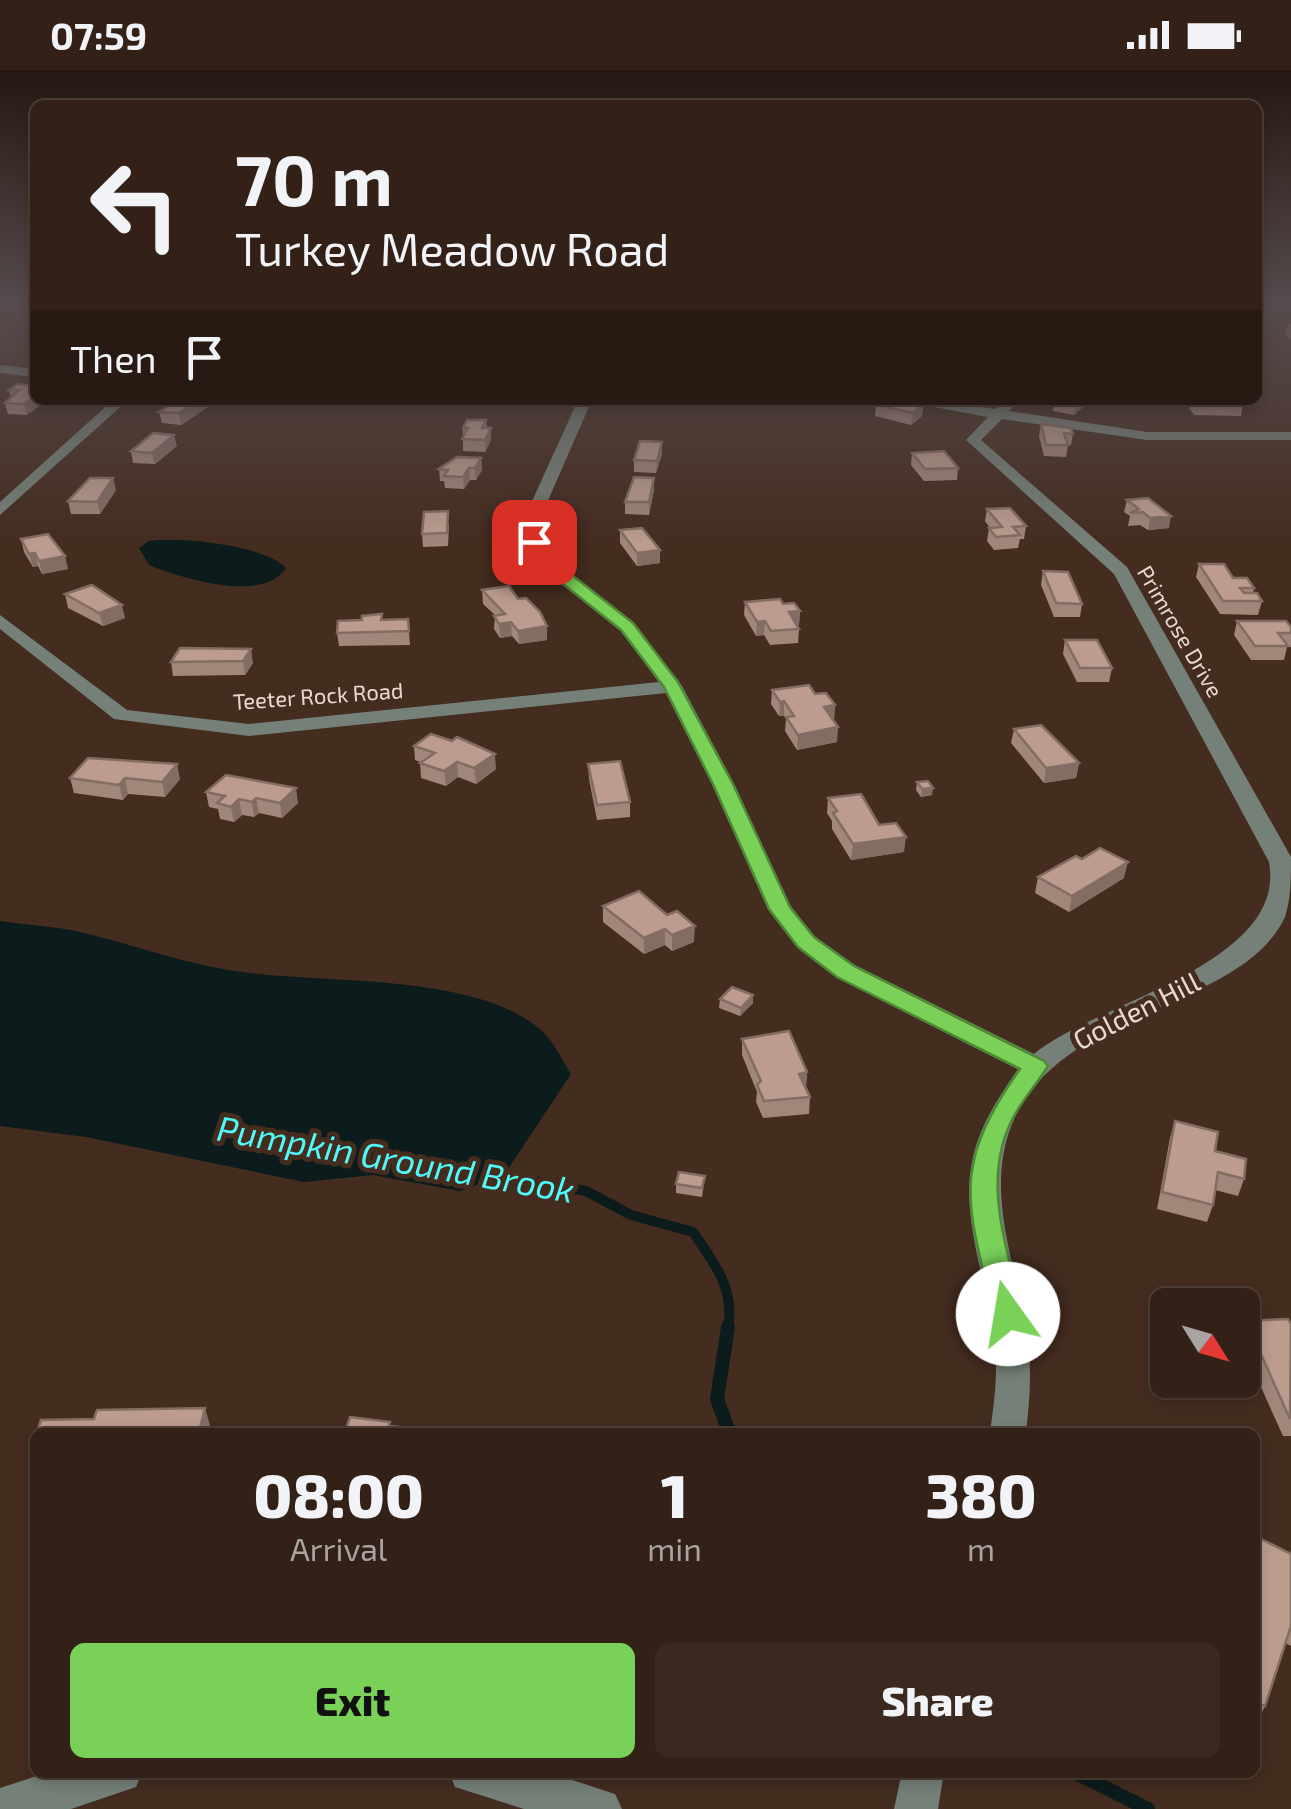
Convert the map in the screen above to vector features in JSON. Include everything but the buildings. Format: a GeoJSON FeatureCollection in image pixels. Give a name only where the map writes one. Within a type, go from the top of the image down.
{"type":"FeatureCollection","features":[{"type":"Feature","properties":{"kind":"street"},"geometry":{"type":"LineString","coordinates":[[0,510],[116,405]]}},
{"type":"Feature","properties":{"kind":"street"},"geometry":{"type":"LineString","coordinates":[[583,405],[531,521],[534,542],[548,564],[627,627],[672,686],[723,784],[780,909],[806,942],[846,972],[1035,1066]]}},
{"type":"Feature","properties":{"kind":"street"},"geometry":{"type":"LineString","coordinates":[[936,405],[1147,436],[1291,436]]}},
{"type":"Feature","properties":{"kind":"street"},"geometry":{"type":"LineString","coordinates":[[996,414],[1006,405]]}},
{"type":"Feature","properties":{"kind":"street","name":"Primrose Drive"},"geometry":{"type":"LineString","coordinates":[[996,414],[974,440],[1121,571],[1279,854],[1287,887]]}},
{"type":"Feature","properties":{"kind":"street","name":"Teeter Rock Road"},"geometry":{"type":"LineString","coordinates":[[0,620],[121,715],[249,730],[672,686]]}},
{"type":"Feature","properties":{"kind":"street","name":"Golden Hill"},"geometry":{"type":"LineString","coordinates":[[1009,1428],[1014,1410],[1014,1344],[984,1208],[985,1156],[1000,1117],[1035,1066],[1082,1034],[1220,968],[1260,936],[1287,887]]}},
{"type":"Feature","properties":{"kind":"street"},"geometry":{"type":"LineString","coordinates":[[0,1809],[101,1778]]}},
{"type":"Feature","properties":{"kind":"street"},"geometry":{"type":"LineString","coordinates":[[491,1778],[600,1809]]}},
{"type":"Feature","properties":{"kind":"street"},"geometry":{"type":"LineString","coordinates":[[916,1809],[922,1778]]}},
{"type":"Feature","properties":{"kind":"water"},"geometry":{"type":"Polygon","coordinates":[[[149,541],[221,544],[259,553],[286,568],[275,579],[259,585],[200,581],[149,565],[139,548],[149,541]]]}},
{"type":"Feature","properties":{"kind":"water"},"geometry":{"type":"Polygon","coordinates":[[[0,921],[76,931],[223,969],[389,983],[474,997],[511,1011],[541,1030],[571,1074],[504,1175],[460,1191],[373,1175],[304,1182],[86,1137],[0,1126],[0,921]]]}},
{"type":"Feature","properties":{"kind":"waterway","name":"Pumpkin Ground Brook"},"geometry":{"type":"LineString","coordinates":[[495,1174],[586,1191],[631,1215],[693,1232],[726,1290],[728,1330]]}},
{"type":"Feature","properties":{"kind":"waterway","name":"Pumpkin Ground Brook"},"geometry":{"type":"LineString","coordinates":[[728,1327],[717,1399],[728,1428]]}},
{"type":"Feature","properties":{"kind":"waterway","name":"Pumpkin Ground Brook"},"geometry":{"type":"LineString","coordinates":[[1086,1778],[1148,1809]]}},
{"type":"Feature","properties":{"kind":"route"},"geometry":{"type":"LineString","coordinates":[[534,542],[548,564],[627,627],[672,686],[723,784],[780,909],[806,942],[846,972],[1035,1066],[1000,1117],[985,1156],[986,1222],[1008,1314]]}}]}
